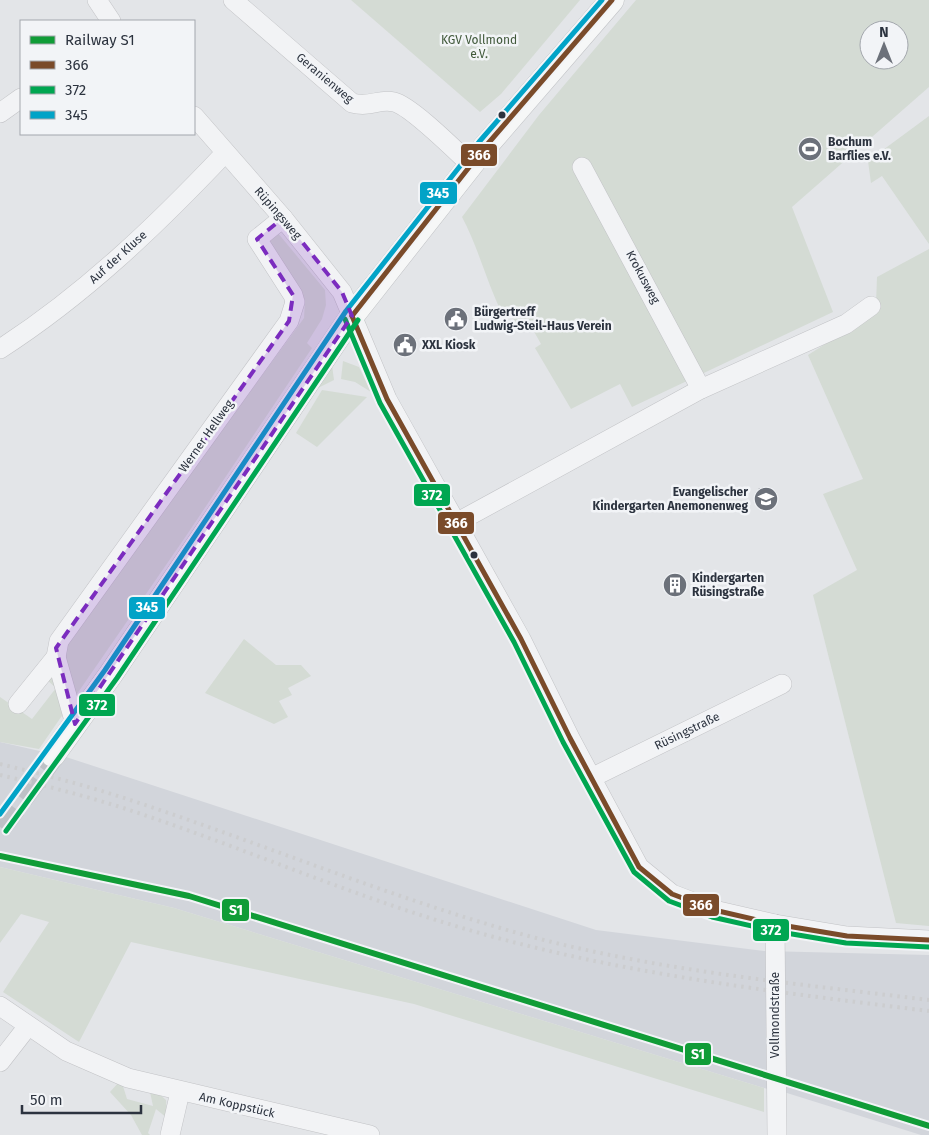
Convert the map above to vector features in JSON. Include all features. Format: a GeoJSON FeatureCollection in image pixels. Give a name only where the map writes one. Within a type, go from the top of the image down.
{"type":"FeatureCollection","features":[{"type":"Feature","properties":{"kind":"main road"},"geometry":{"type":"LineString","coordinates":[[52,756],[111,674],[352,316],[471,165],[612,0]]}},
{"type":"Feature","properties":{"kind":"street"},"geometry":{"type":"LineString","coordinates":[[97,0],[110,20]]}},
{"type":"Feature","properties":{"kind":"street","name":"Geranienweg"},"geometry":{"type":"LineString","coordinates":[[234,0],[352,103],[364,106],[382,102],[398,103],[471,165]]}},
{"type":"Feature","properties":{"kind":"street"},"geometry":{"type":"LineString","coordinates":[[0,113],[20,99]]}},
{"type":"Feature","properties":{"kind":"street","name":"Rüpingsweg"},"geometry":{"type":"LineString","coordinates":[[195,117],[283,218],[342,292],[352,316]]}},
{"type":"Feature","properties":{"kind":"street","name":"Auf der Kluse"},"geometry":{"type":"LineString","coordinates":[[0,349],[82,290],[185,195],[225,152]]}},
{"type":"Feature","properties":{"kind":"street","name":"Krokusweg"},"geometry":{"type":"LineString","coordinates":[[582,166],[702,389]]}},
{"type":"Feature","properties":{"kind":"street","name":"Werner Hellweg"},"geometry":{"type":"LineString","coordinates":[[18,704],[56,657],[59,641],[289,321],[294,302],[293,294],[257,239],[283,218]]}},
{"type":"Feature","properties":{"kind":"street"},"geometry":{"type":"LineString","coordinates":[[456,523],[702,389],[846,324],[871,306]]}},
{"type":"Feature","properties":{"kind":"street"},"geometry":{"type":"LineString","coordinates":[[352,316],[387,398],[522,639],[591,778],[639,867],[672,894],[714,910],[775,924],[847,936],[929,940]]}},
{"type":"Feature","properties":{"kind":"street"},"geometry":{"type":"LineString","coordinates":[[56,657],[75,724]]}},
{"type":"Feature","properties":{"kind":"street","name":"Rüsingstraße"},"geometry":{"type":"LineString","coordinates":[[591,778],[782,684]]}},
{"type":"Feature","properties":{"kind":"street","name":"Vollmondstraße"},"geometry":{"type":"LineString","coordinates":[[775,924],[778,1135]]}},
{"type":"Feature","properties":{"kind":"street","name":"Am Koppstück"},"geometry":{"type":"LineString","coordinates":[[0,1006],[66,1051],[88,1063],[128,1078],[180,1092],[370,1135]]}},
{"type":"Feature","properties":{"kind":"street"},"geometry":{"type":"LineString","coordinates":[[0,1062],[28,1026]]}},
{"type":"Feature","properties":{"kind":"street"},"geometry":{"type":"LineString","coordinates":[[170,1135],[180,1092]]}},
{"type":"Feature","properties":{"kind":"highlighted area"},"geometry":{"type":"Polygon","coordinates":[[[283,218],[342,292],[352,316],[75,724],[56,648],[289,321],[293,295],[257,239],[283,218]]]}},
{"type":"Feature","properties":{"kind":"shaded area"},"geometry":{"type":"Polygon","coordinates":[[[0,742],[66,757],[596,930],[764,951],[929,955],[929,1135],[921,1135],[787,1093],[764,1088],[174,908],[0,867],[0,742]]]}},
{"type":"Feature","properties":{"kind":"green space","name":"KGV Vollmond e.V."},"geometry":{"type":"Polygon","coordinates":[[[351,0],[580,0],[501,94],[480,112],[351,0]]]}},
{"type":"Feature","properties":{"kind":"green space"},"geometry":{"type":"Polygon","coordinates":[[[636,0],[929,0],[929,87],[792,207],[833,312],[632,407],[620,384],[571,409],[535,348],[541,344],[527,319],[516,324],[509,314],[504,317],[462,217],[539,115],[636,0]]]}},
{"type":"Feature","properties":{"kind":"green space"},"geometry":{"type":"Polygon","coordinates":[[[929,116],[929,244],[882,176],[871,183],[868,161],[929,116]]]}},
{"type":"Feature","properties":{"kind":"green space"},"geometry":{"type":"Polygon","coordinates":[[[277,232],[325,290],[326,305],[322,319],[307,343],[312,348],[186,536],[39,749],[0,742],[0,697],[32,719],[56,688],[46,679],[62,650],[304,318],[305,300],[268,242],[277,232]]]}},
{"type":"Feature","properties":{"kind":"green space"},"geometry":{"type":"Polygon","coordinates":[[[929,249],[929,926],[896,923],[813,595],[857,570],[823,494],[863,479],[808,355],[841,334],[876,304],[877,277],[929,249]]]}},
{"type":"Feature","properties":{"kind":"green space"},"geometry":{"type":"Polygon","coordinates":[[[343,361],[359,367],[371,392],[355,382],[341,379],[343,361]]]}},
{"type":"Feature","properties":{"kind":"green space"},"geometry":{"type":"Polygon","coordinates":[[[332,365],[334,380],[316,389],[332,365]]]}},
{"type":"Feature","properties":{"kind":"green space"},"geometry":{"type":"Polygon","coordinates":[[[322,390],[367,397],[317,447],[296,433],[322,390]]]}},
{"type":"Feature","properties":{"kind":"green space"},"geometry":{"type":"Polygon","coordinates":[[[244,639],[276,665],[301,665],[311,676],[288,688],[292,695],[279,701],[288,717],[274,724],[205,693],[244,639]]]}},
{"type":"Feature","properties":{"kind":"green space"},"geometry":{"type":"Polygon","coordinates":[[[0,867],[174,908],[764,1088],[764,1112],[414,1004],[131,942],[79,1042],[3,992],[49,922],[21,914],[0,943],[0,867]]]}},
{"type":"Feature","properties":{"kind":"green space"},"geometry":{"type":"Polygon","coordinates":[[[119,1082],[122,1083],[127,1099],[153,1106],[150,1092],[159,1094],[166,1100],[167,1118],[156,1109],[148,1133],[150,1135],[142,1135],[131,1115],[110,1092],[119,1082]]]}},
{"type":"Feature","properties":{"kind":"tunnel"},"geometry":{"type":"LineString","coordinates":[[0,827],[53,755]]}},
{"type":"Feature","properties":{"kind":"railway"},"geometry":{"type":"LineString","coordinates":[[0,764],[76,783],[121,797],[415,901],[514,932],[565,945],[668,966],[720,974],[929,1000]]}},
{"type":"Feature","properties":{"kind":"railway"},"geometry":{"type":"LineString","coordinates":[[0,775],[117,806],[407,911],[508,941],[567,955],[687,978],[929,1011]]}},
{"type":"Feature","properties":{"kind":"rail line","name":"S1"},"geometry":{"type":"LineString","coordinates":[[0,856],[189,896],[929,1126]]}},
{"type":"Feature","properties":{"kind":"transit line","name":"345"},"geometry":{"type":"LineString","coordinates":[[0,814],[105,670],[346,311],[479,142],[602,0]]}},
{"type":"Feature","properties":{"kind":"transit line","name":"366"},"geometry":{"type":"LineString","coordinates":[[352,316],[485,147],[612,0]]}},
{"type":"Feature","properties":{"kind":"transit line","name":"366"},"geometry":{"type":"LineString","coordinates":[[352,316],[387,399],[521,639],[570,738],[639,867],[672,894],[714,910],[775,924],[847,936],[929,940]]}},
{"type":"Feature","properties":{"kind":"transit line","name":"372"},"geometry":{"type":"LineString","coordinates":[[345,319],[380,403],[514,642],[563,742],[634,872],[669,901],[712,917],[774,931],[846,943],[929,947]]}},
{"type":"Feature","properties":{"kind":"transit line","name":"372"},"geometry":{"type":"LineString","coordinates":[[6,831],[117,678],[358,320]]}},
{"type":"Feature","properties":{"kind":"place","name":"Bochum Barflies e.V."},"geometry":{"type":"Point","coordinates":[810,149]}},
{"type":"Feature","properties":{"kind":"place","name":"Bürgertreff Ludwig-Steil-Haus Verein"},"geometry":{"type":"Point","coordinates":[456,319]}},
{"type":"Feature","properties":{"kind":"place","name":"XXL Kiosk"},"geometry":{"type":"Point","coordinates":[405,345]}},
{"type":"Feature","properties":{"kind":"place","name":"Evangelischer Kindergarten Anemonenweg"},"geometry":{"type":"Point","coordinates":[766,499]}},
{"type":"Feature","properties":{"kind":"place","name":"Kindergarten Rüsingstraße"},"geometry":{"type":"Point","coordinates":[675,585]}}]}
